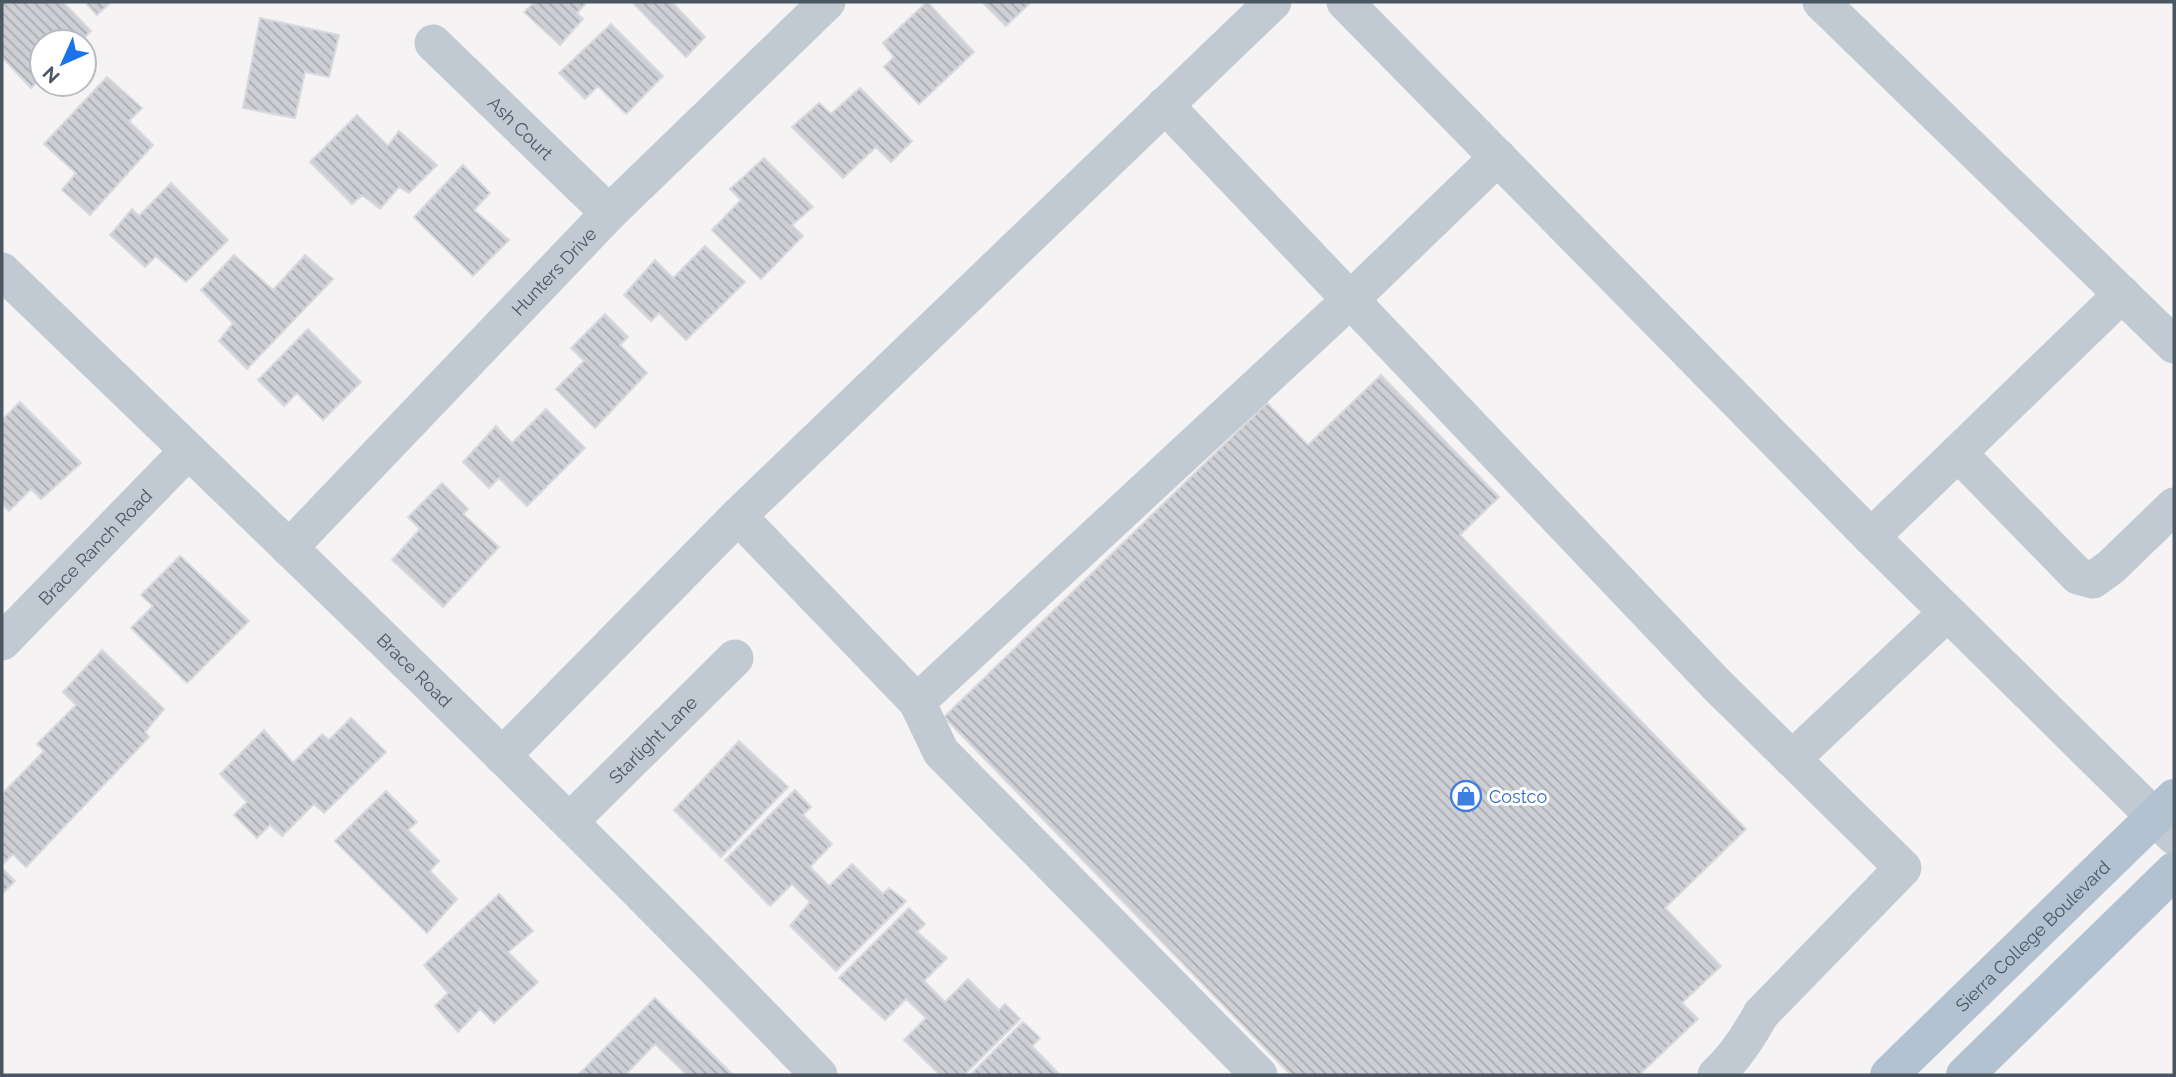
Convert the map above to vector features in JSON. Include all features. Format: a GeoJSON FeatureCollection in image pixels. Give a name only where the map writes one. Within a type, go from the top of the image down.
{"type":"FeatureCollection","features":[{"type":"Feature","properties":{"kind":"main road","name":"Sierra College Boulevard"},"geometry":{"type":"LineString","coordinates":[[1889,1075],[2168,817]]}},
{"type":"Feature","properties":{"kind":"main road"},"geometry":{"type":"LineString","coordinates":[[1965,1075],[2174,871]]}},
{"type":"Feature","properties":{"kind":"street","name":"Hunters Drive"},"geometry":{"type":"LineString","coordinates":[[289,548],[609,214],[827,2]]}},
{"type":"Feature","properties":{"kind":"street"},"geometry":{"type":"LineString","coordinates":[[502,756],[738,516],[1273,2]]}},
{"type":"Feature","properties":{"kind":"street"},"geometry":{"type":"LineString","coordinates":[[1345,2],[1871,537],[1947,612],[2168,817]]}},
{"type":"Feature","properties":{"kind":"street"},"geometry":{"type":"LineString","coordinates":[[1821,2],[2174,345]]}},
{"type":"Feature","properties":{"kind":"street","name":"Ash Court"},"geometry":{"type":"LineString","coordinates":[[433,43],[609,214]]}},
{"type":"Feature","properties":{"kind":"street"},"geometry":{"type":"LineString","coordinates":[[1165,105],[1717,685],[1903,868],[1761,1014],[1751,1034],[1716,1075]]}},
{"type":"Feature","properties":{"kind":"street"},"geometry":{"type":"LineString","coordinates":[[916,702],[1350,300],[1498,157]]}},
{"type":"Feature","properties":{"kind":"street","name":"Brace Road"},"geometry":{"type":"LineString","coordinates":[[2,271],[570,821],[819,1075]]}},
{"type":"Feature","properties":{"kind":"street"},"geometry":{"type":"LineString","coordinates":[[1871,537],[2122,295]]}},
{"type":"Feature","properties":{"kind":"street","name":"Brace Ranch Road"},"geometry":{"type":"LineString","coordinates":[[2,642],[188,451]]}},
{"type":"Feature","properties":{"kind":"street"},"geometry":{"type":"LineString","coordinates":[[1958,453],[2078,576],[2093,580],[2111,567],[2174,506]]}},
{"type":"Feature","properties":{"kind":"street"},"geometry":{"type":"LineString","coordinates":[[738,516],[916,702],[942,752],[1259,1075]]}},
{"type":"Feature","properties":{"kind":"street"},"geometry":{"type":"LineString","coordinates":[[1792,759],[1947,612]]}},
{"type":"Feature","properties":{"kind":"street","name":"Starlight Lane"},"geometry":{"type":"LineString","coordinates":[[570,821],[735,658]]}},
{"type":"Feature","properties":{"kind":"building"},"geometry":{"type":"Polygon","coordinates":[[[2,2],[63,2],[88,28],[28,28],[28,85],[2,57],[2,2]]]}},
{"type":"Feature","properties":{"kind":"building"},"geometry":{"type":"Polygon","coordinates":[[[85,2],[111,2],[97,15],[85,2]]]}},
{"type":"Feature","properties":{"kind":"building"},"geometry":{"type":"Polygon","coordinates":[[[535,2],[587,2],[577,13],[583,19],[560,45],[524,12],[535,2]]]}},
{"type":"Feature","properties":{"kind":"building"},"geometry":{"type":"Polygon","coordinates":[[[672,2],[705,37],[686,57],[634,4],[672,2]]]}},
{"type":"Feature","properties":{"kind":"building"},"geometry":{"type":"Polygon","coordinates":[[[927,2],[974,52],[919,104],[884,67],[894,57],[883,43],[927,2]]]}},
{"type":"Feature","properties":{"kind":"building"},"geometry":{"type":"Polygon","coordinates":[[[982,2],[1031,2],[1006,26],[982,2]]]}},
{"type":"Feature","properties":{"kind":"building"},"geometry":{"type":"Polygon","coordinates":[[[260,18],[339,35],[329,77],[305,72],[295,118],[243,108],[260,18]]]}},
{"type":"Feature","properties":{"kind":"building"},"geometry":{"type":"Polygon","coordinates":[[[611,24],[663,76],[626,114],[598,86],[585,99],[559,73],[611,24]]]}},
{"type":"Feature","properties":{"kind":"building"},"geometry":{"type":"Polygon","coordinates":[[[107,77],[142,108],[129,121],[153,145],[90,215],[62,190],[76,173],[44,144],[87,98],[98,98],[98,87],[107,77]]]}},
{"type":"Feature","properties":{"kind":"building"},"geometry":{"type":"Polygon","coordinates":[[[860,88],[912,141],[891,162],[876,147],[843,178],[792,127],[819,103],[831,114],[860,88]]]}},
{"type":"Feature","properties":{"kind":"building"},"geometry":{"type":"Polygon","coordinates":[[[357,115],[388,146],[399,131],[437,165],[409,193],[399,187],[380,209],[362,195],[352,204],[310,162],[357,115]]]}},
{"type":"Feature","properties":{"kind":"building"},"geometry":{"type":"Polygon","coordinates":[[[764,158],[813,207],[792,225],[803,236],[761,279],[712,230],[741,200],[730,189],[764,158]]]}},
{"type":"Feature","properties":{"kind":"building"},"geometry":{"type":"Polygon","coordinates":[[[463,165],[490,193],[474,210],[509,240],[473,276],[414,217],[463,165]]]}},
{"type":"Feature","properties":{"kind":"building"},"geometry":{"type":"Polygon","coordinates":[[[171,183],[228,240],[186,282],[156,256],[145,267],[110,235],[132,209],[139,216],[171,183]]]}},
{"type":"Feature","properties":{"kind":"building"},"geometry":{"type":"Polygon","coordinates":[[[705,246],[745,282],[686,340],[659,313],[651,321],[624,295],[655,260],[673,278],[705,246]]]}},
{"type":"Feature","properties":{"kind":"building"},"geometry":{"type":"Polygon","coordinates":[[[234,255],[273,290],[305,255],[333,279],[247,369],[219,341],[233,323],[201,290],[234,255]]]}},
{"type":"Feature","properties":{"kind":"building"},"geometry":{"type":"Polygon","coordinates":[[[605,314],[628,337],[620,345],[647,373],[595,428],[556,389],[584,361],[571,348],[605,314]]]}},
{"type":"Feature","properties":{"kind":"building"},"geometry":{"type":"Polygon","coordinates":[[[308,329],[361,382],[323,420],[297,393],[284,406],[258,380],[308,329]]]}},
{"type":"Feature","properties":{"kind":"building"},"geometry":{"type":"Polygon","coordinates":[[[1381,375],[1499,497],[1460,535],[1746,829],[1665,908],[1721,966],[1682,1003],[1698,1019],[1639,1075],[1291,1075],[944,717],[1267,403],[1308,445],[1381,375]]]}},
{"type":"Feature","properties":{"kind":"building"},"geometry":{"type":"Polygon","coordinates":[[[20,402],[81,463],[41,499],[31,489],[9,511],[2,504],[2,420],[20,402]]]}},
{"type":"Feature","properties":{"kind":"building"},"geometry":{"type":"Polygon","coordinates":[[[546,409],[585,448],[527,506],[499,478],[489,488],[463,462],[496,426],[512,443],[546,409]]]}},
{"type":"Feature","properties":{"kind":"building"},"geometry":{"type":"Polygon","coordinates":[[[442,483],[468,509],[463,514],[499,547],[443,607],[392,560],[420,529],[408,517],[442,483]]]}},
{"type":"Feature","properties":{"kind":"building"},"geometry":{"type":"Polygon","coordinates":[[[180,556],[249,621],[187,683],[131,628],[153,606],[141,595],[180,556]]]}},
{"type":"Feature","properties":{"kind":"building"},"geometry":{"type":"Polygon","coordinates":[[[102,650],[164,709],[145,732],[149,737],[26,867],[13,854],[2,865],[2,794],[44,751],[37,744],[76,705],[63,692],[102,650]]]}},
{"type":"Feature","properties":{"kind":"building"},"geometry":{"type":"Polygon","coordinates":[[[351,718],[386,752],[324,813],[314,804],[282,836],[270,825],[257,838],[234,815],[247,802],[220,774],[264,730],[293,763],[322,734],[329,740],[351,718]]]}},
{"type":"Feature","properties":{"kind":"building"},"geometry":{"type":"Polygon","coordinates":[[[739,741],[788,787],[721,857],[674,810],[739,741]]]}},
{"type":"Feature","properties":{"kind":"building"},"geometry":{"type":"Polygon","coordinates":[[[795,790],[811,807],[803,815],[832,844],[810,867],[829,886],[852,864],[883,894],[889,888],[906,901],[836,971],[790,926],[810,902],[792,884],[770,906],[725,860],[795,790]]]}},
{"type":"Feature","properties":{"kind":"building"},"geometry":{"type":"Polygon","coordinates":[[[386,791],[417,822],[408,830],[439,861],[430,871],[457,899],[427,933],[335,841],[386,791]]]}},
{"type":"Feature","properties":{"kind":"building"},"geometry":{"type":"Polygon","coordinates":[[[2,868],[15,881],[2,894],[2,868]]]}},
{"type":"Feature","properties":{"kind":"building"},"geometry":{"type":"Polygon","coordinates":[[[499,894],[533,931],[508,952],[538,982],[494,1023],[480,1009],[458,1032],[435,1006],[448,993],[424,965],[499,894]]]}},
{"type":"Feature","properties":{"kind":"building"},"geometry":{"type":"Polygon","coordinates":[[[909,908],[925,924],[917,932],[947,958],[924,981],[945,1002],[968,979],[999,1010],[1005,1004],[1020,1019],[964,1075],[940,1075],[904,1040],[926,1018],[906,999],[885,1020],[839,978],[909,908]]]}},
{"type":"Feature","properties":{"kind":"building"},"geometry":{"type":"Polygon","coordinates":[[[655,998],[733,1075],[687,1075],[655,1044],[625,1075],[578,1075],[655,998]]]}},
{"type":"Feature","properties":{"kind":"building"},"geometry":{"type":"Polygon","coordinates":[[[1023,1022],[1040,1038],[1032,1046],[1060,1075],[970,1075],[1023,1022]]]}},
{"type":"Feature","properties":{"kind":"place","name":"Costco"},"geometry":{"type":"Point","coordinates":[1466,796]}}]}
